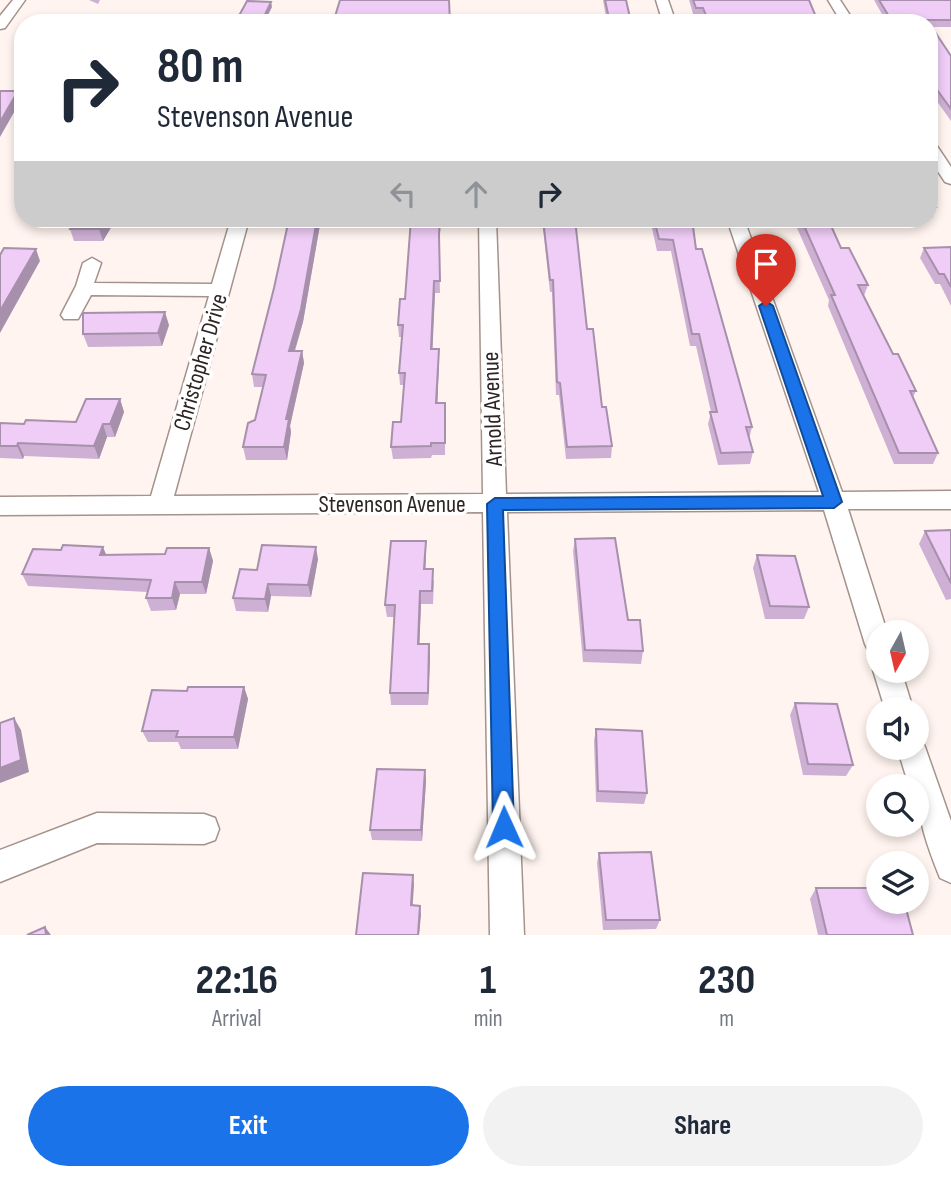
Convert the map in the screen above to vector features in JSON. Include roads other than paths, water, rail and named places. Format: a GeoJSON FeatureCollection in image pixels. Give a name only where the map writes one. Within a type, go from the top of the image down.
{"type":"FeatureCollection","features":[{"type":"Feature","properties":{"kind":"street"},"geometry":{"type":"LineString","coordinates":[[0,25],[19,0]]}},
{"type":"Feature","properties":{"kind":"street"},"geometry":{"type":"LineString","coordinates":[[938,160],[951,179]]}},
{"type":"Feature","properties":{"kind":"street","name":"Christopher Drive"},"geometry":{"type":"LineString","coordinates":[[160,506],[237,228]]}},
{"type":"Feature","properties":{"kind":"street","name":"Arnold Avenue"},"geometry":{"type":"LineString","coordinates":[[487,228],[506,935]]}},
{"type":"Feature","properties":{"kind":"street"},"geometry":{"type":"LineString","coordinates":[[739,228],[834,502],[871,620]]}},
{"type":"Feature","properties":{"kind":"street"},"geometry":{"type":"LineString","coordinates":[[71,315],[85,286],[92,263]]}},
{"type":"Feature","properties":{"kind":"street"},"geometry":{"type":"LineString","coordinates":[[85,286],[91,290],[220,290]]}},
{"type":"Feature","properties":{"kind":"street","name":"Stevenson Avenue"},"geometry":{"type":"LineString","coordinates":[[0,506],[951,500]]}},
{"type":"Feature","properties":{"kind":"street"},"geometry":{"type":"LineString","coordinates":[[915,760],[951,867]]}},
{"type":"Feature","properties":{"kind":"street"},"geometry":{"type":"LineString","coordinates":[[0,866],[97,828],[204,828]]}}]}
